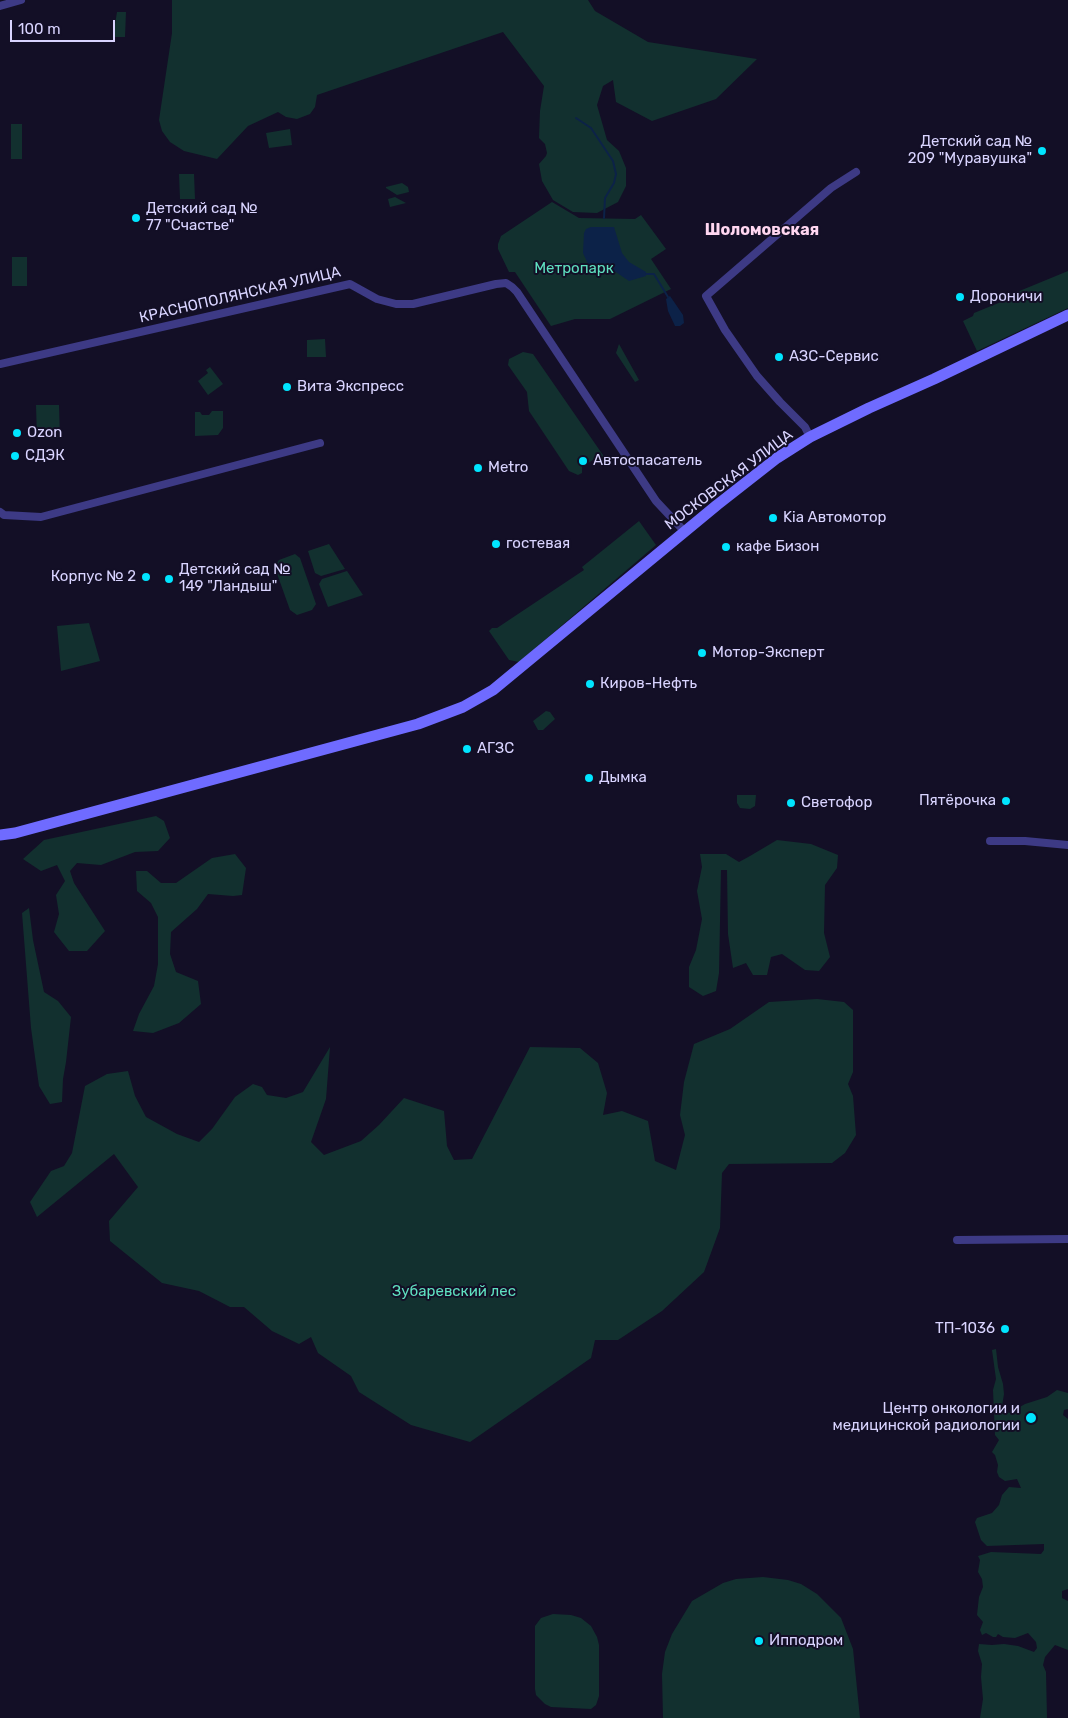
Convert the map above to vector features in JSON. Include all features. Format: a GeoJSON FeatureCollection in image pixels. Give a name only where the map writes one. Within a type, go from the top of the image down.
{"type":"FeatureCollection","features":[{"type":"Feature","properties":{"kind":"main road","name":"МОСКОВСКАЯ УЛИЦА"},"geometry":{"type":"LineString","coordinates":[[0,835],[418,724],[464,707],[493,690],[684,532],[777,458],[810,437],[869,408],[1068,315]]}},
{"type":"Feature","properties":{"kind":"street"},"geometry":{"type":"LineString","coordinates":[[0,6],[21,0]]}},
{"type":"Feature","properties":{"kind":"street"},"geometry":{"type":"LineString","coordinates":[[810,437],[805,427],[757,376],[725,330],[706,296],[831,188],[856,172]]}},
{"type":"Feature","properties":{"kind":"street","name":"КРАСНОПОЛЯНСКАЯ УЛИЦА"},"geometry":{"type":"LineString","coordinates":[[0,364],[350,284],[377,299],[396,304],[413,304],[506,283],[516,292],[656,501],[684,532]]}},
{"type":"Feature","properties":{"kind":"street"},"geometry":{"type":"LineString","coordinates":[[0,512],[4,515],[40,517],[320,443]]}},
{"type":"Feature","properties":{"kind":"street"},"geometry":{"type":"LineString","coordinates":[[990,841],[1025,841],[1068,845]]}},
{"type":"Feature","properties":{"kind":"street"},"geometry":{"type":"LineString","coordinates":[[957,1240],[1068,1239]]}},
{"type":"Feature","properties":{"kind":"green space"},"geometry":{"type":"Polygon","coordinates":[[[172,0],[588,0],[595,11],[648,42],[757,59],[716,99],[652,121],[616,102],[613,80],[603,86],[597,105],[607,140],[619,151],[626,168],[626,186],[618,202],[597,213],[573,212],[553,200],[542,181],[539,164],[547,153],[545,144],[539,138],[540,111],[544,86],[503,32],[317,95],[315,107],[310,114],[297,119],[286,117],[278,112],[248,126],[217,159],[184,151],[170,142],[162,131],[159,120],[172,33],[172,0]]]}},
{"type":"Feature","properties":{"kind":"green space"},"geometry":{"type":"Polygon","coordinates":[[[117,12],[126,12],[125,37],[113,37],[117,12]]]}},
{"type":"Feature","properties":{"kind":"green space"},"geometry":{"type":"Polygon","coordinates":[[[11,124],[22,124],[22,159],[11,159],[11,124]]]}},
{"type":"Feature","properties":{"kind":"green space"},"geometry":{"type":"Polygon","coordinates":[[[290,129],[292,145],[269,148],[266,133],[290,129]]]}},
{"type":"Feature","properties":{"kind":"green space"},"geometry":{"type":"Polygon","coordinates":[[[179,174],[194,174],[195,199],[180,199],[179,174]]]}},
{"type":"Feature","properties":{"kind":"green space"},"geometry":{"type":"Polygon","coordinates":[[[402,183],[408,187],[409,192],[397,195],[386,188],[386,187],[402,183]]]}},
{"type":"Feature","properties":{"kind":"green space"},"geometry":{"type":"Polygon","coordinates":[[[395,197],[406,203],[390,207],[388,199],[395,197]]]}},
{"type":"Feature","properties":{"kind":"green space","name":"Метропарк"},"geometry":{"type":"Polygon","coordinates":[[[552,202],[579,218],[635,219],[641,215],[666,249],[651,259],[671,289],[610,319],[575,319],[551,326],[515,272],[509,272],[498,249],[498,244],[501,236],[552,202]]]}},
{"type":"Feature","properties":{"kind":"green space"},"geometry":{"type":"Polygon","coordinates":[[[12,257],[27,257],[27,286],[12,286],[12,257]]]}},
{"type":"Feature","properties":{"kind":"green space"},"geometry":{"type":"Polygon","coordinates":[[[1068,271],[1068,308],[977,351],[963,321],[973,316],[974,313],[1001,302],[1000,299],[1068,271]]]}},
{"type":"Feature","properties":{"kind":"green space"},"geometry":{"type":"Polygon","coordinates":[[[325,339],[326,357],[307,357],[307,340],[325,339]]]}},
{"type":"Feature","properties":{"kind":"green space"},"geometry":{"type":"Polygon","coordinates":[[[619,344],[639,380],[635,382],[616,353],[619,344]]]}},
{"type":"Feature","properties":{"kind":"green space"},"geometry":{"type":"Polygon","coordinates":[[[523,352],[533,354],[605,458],[602,460],[596,458],[582,467],[582,473],[578,475],[569,471],[529,411],[527,392],[508,365],[509,359],[523,352]]]}},
{"type":"Feature","properties":{"kind":"green space"},"geometry":{"type":"Polygon","coordinates":[[[210,367],[223,384],[208,395],[198,381],[208,373],[206,370],[210,367]]]}},
{"type":"Feature","properties":{"kind":"green space"},"geometry":{"type":"Polygon","coordinates":[[[36,405],[59,405],[60,438],[37,439],[36,405]]]}},
{"type":"Feature","properties":{"kind":"green space"},"geometry":{"type":"Polygon","coordinates":[[[212,411],[223,411],[223,428],[218,435],[195,436],[195,412],[209,415],[212,411]]]}},
{"type":"Feature","properties":{"kind":"green space"},"geometry":{"type":"Polygon","coordinates":[[[639,521],[656,545],[519,662],[509,660],[489,631],[492,628],[497,628],[584,570],[582,567],[639,521]]]}},
{"type":"Feature","properties":{"kind":"green space"},"geometry":{"type":"Polygon","coordinates":[[[329,544],[345,569],[321,576],[315,573],[308,551],[329,544]]]}},
{"type":"Feature","properties":{"kind":"green space"},"geometry":{"type":"Polygon","coordinates":[[[295,554],[300,558],[316,604],[312,610],[297,615],[290,610],[275,568],[279,560],[295,554]]]}},
{"type":"Feature","properties":{"kind":"green space"},"geometry":{"type":"Polygon","coordinates":[[[347,571],[363,595],[328,607],[319,584],[322,579],[347,571]]]}},
{"type":"Feature","properties":{"kind":"green space"},"geometry":{"type":"Polygon","coordinates":[[[89,623],[100,661],[61,671],[57,626],[89,623]]]}},
{"type":"Feature","properties":{"kind":"green space"},"geometry":{"type":"Polygon","coordinates":[[[546,711],[550,712],[555,719],[543,730],[538,730],[533,721],[546,711]]]}},
{"type":"Feature","properties":{"kind":"green space"},"geometry":{"type":"Polygon","coordinates":[[[737,795],[756,795],[755,806],[750,809],[740,808],[737,803],[737,795]]]}},
{"type":"Feature","properties":{"kind":"green space"},"geometry":{"type":"Polygon","coordinates":[[[156,816],[164,821],[170,838],[158,851],[135,852],[101,865],[77,863],[70,871],[74,883],[105,931],[87,951],[69,951],[54,932],[59,914],[56,895],[65,881],[57,865],[41,871],[23,859],[44,840],[156,816]]]}},
{"type":"Feature","properties":{"kind":"green space"},"geometry":{"type":"Polygon","coordinates":[[[777,840],[811,844],[838,855],[837,868],[825,885],[824,933],[830,957],[819,971],[805,970],[782,954],[771,957],[767,975],[753,975],[746,963],[733,968],[728,934],[727,870],[721,870],[719,973],[716,991],[703,996],[689,987],[689,967],[696,950],[702,919],[697,891],[702,867],[700,854],[726,854],[739,862],[777,840]]]}},
{"type":"Feature","properties":{"kind":"green space"},"geometry":{"type":"Polygon","coordinates":[[[235,854],[246,868],[242,895],[208,894],[197,909],[171,932],[170,954],[176,972],[198,981],[201,1004],[179,1023],[153,1033],[133,1031],[139,1014],[154,986],[158,964],[158,917],[151,903],[137,891],[136,871],[147,871],[161,883],[176,883],[212,858],[235,854]]]}},
{"type":"Feature","properties":{"kind":"green space"},"geometry":{"type":"Polygon","coordinates":[[[29,908],[33,940],[44,992],[58,1001],[71,1017],[62,1102],[50,1104],[39,1086],[31,1028],[22,913],[29,908]]]}},
{"type":"Feature","properties":{"kind":"green space","name":"Зубаревский лес"},"geometry":{"type":"Polygon","coordinates":[[[817,999],[844,1002],[853,1010],[853,1072],[848,1084],[853,1096],[856,1135],[845,1153],[832,1163],[729,1164],[722,1173],[720,1228],[704,1272],[662,1311],[618,1340],[595,1340],[591,1358],[470,1442],[411,1425],[359,1392],[351,1376],[318,1353],[311,1337],[299,1344],[272,1331],[244,1307],[230,1307],[199,1291],[162,1283],[110,1241],[109,1221],[138,1187],[114,1154],[37,1217],[30,1202],[51,1171],[64,1166],[72,1153],[85,1086],[107,1074],[128,1071],[135,1096],[146,1117],[177,1134],[199,1142],[212,1129],[235,1097],[253,1084],[262,1087],[267,1095],[286,1098],[303,1092],[330,1047],[326,1099],[311,1142],[324,1155],[361,1141],[404,1098],[444,1111],[447,1146],[454,1160],[472,1159],[530,1047],[580,1048],[598,1063],[607,1093],[603,1115],[622,1111],[648,1121],[655,1161],[676,1170],[685,1135],[680,1115],[684,1082],[694,1044],[730,1029],[769,1002],[817,999]]]}},
{"type":"Feature","properties":{"kind":"green space"},"geometry":{"type":"Polygon","coordinates":[[[996,1349],[998,1367],[1003,1384],[1002,1406],[1009,1413],[1025,1404],[1047,1397],[1057,1390],[1068,1393],[1068,1409],[1064,1410],[1063,1415],[1068,1419],[1068,1589],[1062,1591],[1062,1598],[1068,1601],[1068,1650],[1055,1645],[1045,1657],[1043,1665],[1046,1672],[1047,1718],[980,1718],[983,1699],[982,1664],[978,1651],[979,1644],[1018,1646],[1034,1652],[1037,1648],[1036,1642],[1028,1633],[1015,1638],[1003,1637],[998,1634],[996,1637],[986,1633],[982,1635],[980,1630],[983,1622],[977,1615],[979,1597],[983,1587],[982,1579],[978,1572],[980,1560],[978,1556],[991,1552],[1041,1554],[1044,1550],[1044,1544],[987,1546],[981,1540],[975,1522],[977,1518],[992,1513],[1009,1487],[1021,1488],[1017,1479],[1005,1481],[999,1477],[997,1472],[998,1465],[992,1452],[999,1440],[995,1435],[993,1390],[996,1379],[992,1350],[996,1349]]]}},
{"type":"Feature","properties":{"kind":"green space","name":"Ипподром"},"geometry":{"type":"Polygon","coordinates":[[[763,1577],[788,1580],[801,1584],[817,1594],[841,1618],[853,1649],[860,1718],[663,1718],[662,1674],[665,1652],[672,1634],[692,1601],[723,1583],[736,1579],[763,1577]]]}},
{"type":"Feature","properties":{"kind":"green space"},"geometry":{"type":"Polygon","coordinates":[[[553,1614],[571,1615],[581,1618],[591,1626],[597,1637],[599,1645],[599,1696],[596,1705],[591,1709],[551,1707],[536,1695],[535,1626],[541,1618],[553,1614]]]}},
{"type":"Feature","properties":{"kind":"water"},"geometry":{"type":"Polygon","coordinates":[[[591,227],[614,227],[622,253],[629,262],[646,272],[646,276],[629,281],[607,266],[588,264],[583,253],[584,233],[586,229],[591,227]]]}},
{"type":"Feature","properties":{"kind":"water"},"geometry":{"type":"Polygon","coordinates":[[[670,296],[683,315],[684,323],[680,326],[675,326],[668,311],[666,299],[670,296]]]}},
{"type":"Feature","properties":{"kind":"waterway"},"geometry":{"type":"LineString","coordinates":[[576,118],[591,128],[613,161],[616,174],[614,183],[605,198],[604,218]]}},
{"type":"Feature","properties":{"kind":"waterway"},"geometry":{"type":"LineString","coordinates":[[646,274],[654,274],[668,297]]}},
{"type":"Feature","properties":{"kind":"place","name":"Детский сад № 209 \"Муравушка\""},"geometry":{"type":"Point","coordinates":[1042,151]}},
{"type":"Feature","properties":{"kind":"place","name":"Детский сад № 77 \"Счастье\""},"geometry":{"type":"Point","coordinates":[136,218]}},
{"type":"Feature","properties":{"kind":"place","name":"Дороничи"},"geometry":{"type":"Point","coordinates":[960,297]}},
{"type":"Feature","properties":{"kind":"place","name":"АЗС-Сервис"},"geometry":{"type":"Point","coordinates":[779,357]}},
{"type":"Feature","properties":{"kind":"place","name":"Вита Экспресс"},"geometry":{"type":"Point","coordinates":[287,387]}},
{"type":"Feature","properties":{"kind":"place","name":"Ozon"},"geometry":{"type":"Point","coordinates":[17,433]}},
{"type":"Feature","properties":{"kind":"place","name":"СДЭК"},"geometry":{"type":"Point","coordinates":[15,456]}},
{"type":"Feature","properties":{"kind":"place","name":"Автоспасатель"},"geometry":{"type":"Point","coordinates":[583,461]}},
{"type":"Feature","properties":{"kind":"place","name":"Metro"},"geometry":{"type":"Point","coordinates":[478,468]}},
{"type":"Feature","properties":{"kind":"place","name":"Kia Автомотор"},"geometry":{"type":"Point","coordinates":[773,518]}},
{"type":"Feature","properties":{"kind":"place","name":"гостевая"},"geometry":{"type":"Point","coordinates":[496,544]}},
{"type":"Feature","properties":{"kind":"place","name":"кафе Бизон"},"geometry":{"type":"Point","coordinates":[726,547]}},
{"type":"Feature","properties":{"kind":"place","name":"Корпус № 2"},"geometry":{"type":"Point","coordinates":[146,577]}},
{"type":"Feature","properties":{"kind":"place","name":"Детский сад № 149 \"Ландыш\""},"geometry":{"type":"Point","coordinates":[169,579]}},
{"type":"Feature","properties":{"kind":"place","name":"Мотор-Эксперт"},"geometry":{"type":"Point","coordinates":[702,653]}},
{"type":"Feature","properties":{"kind":"place","name":"Киров-Нефть"},"geometry":{"type":"Point","coordinates":[590,684]}},
{"type":"Feature","properties":{"kind":"place","name":"АГЗС"},"geometry":{"type":"Point","coordinates":[467,749]}},
{"type":"Feature","properties":{"kind":"place","name":"Дымка"},"geometry":{"type":"Point","coordinates":[589,778]}},
{"type":"Feature","properties":{"kind":"place","name":"Пятёрочка"},"geometry":{"type":"Point","coordinates":[1006,801]}},
{"type":"Feature","properties":{"kind":"place","name":"Светофор"},"geometry":{"type":"Point","coordinates":[791,803]}},
{"type":"Feature","properties":{"kind":"place","name":"ТП-1036"},"geometry":{"type":"Point","coordinates":[1005,1329]}},
{"type":"Feature","properties":{"kind":"place","name":"Центр онкологии и медицинской радиологии"},"geometry":{"type":"Point","coordinates":[1031,1418]}},
{"type":"Feature","properties":{"kind":"place","name":"Ипподром"},"geometry":{"type":"Point","coordinates":[759,1641]}},
{"type":"Feature","properties":{"kind":"district","name":"Шоломовская"},"geometry":{"type":"Point","coordinates":[762,230]}}]}
